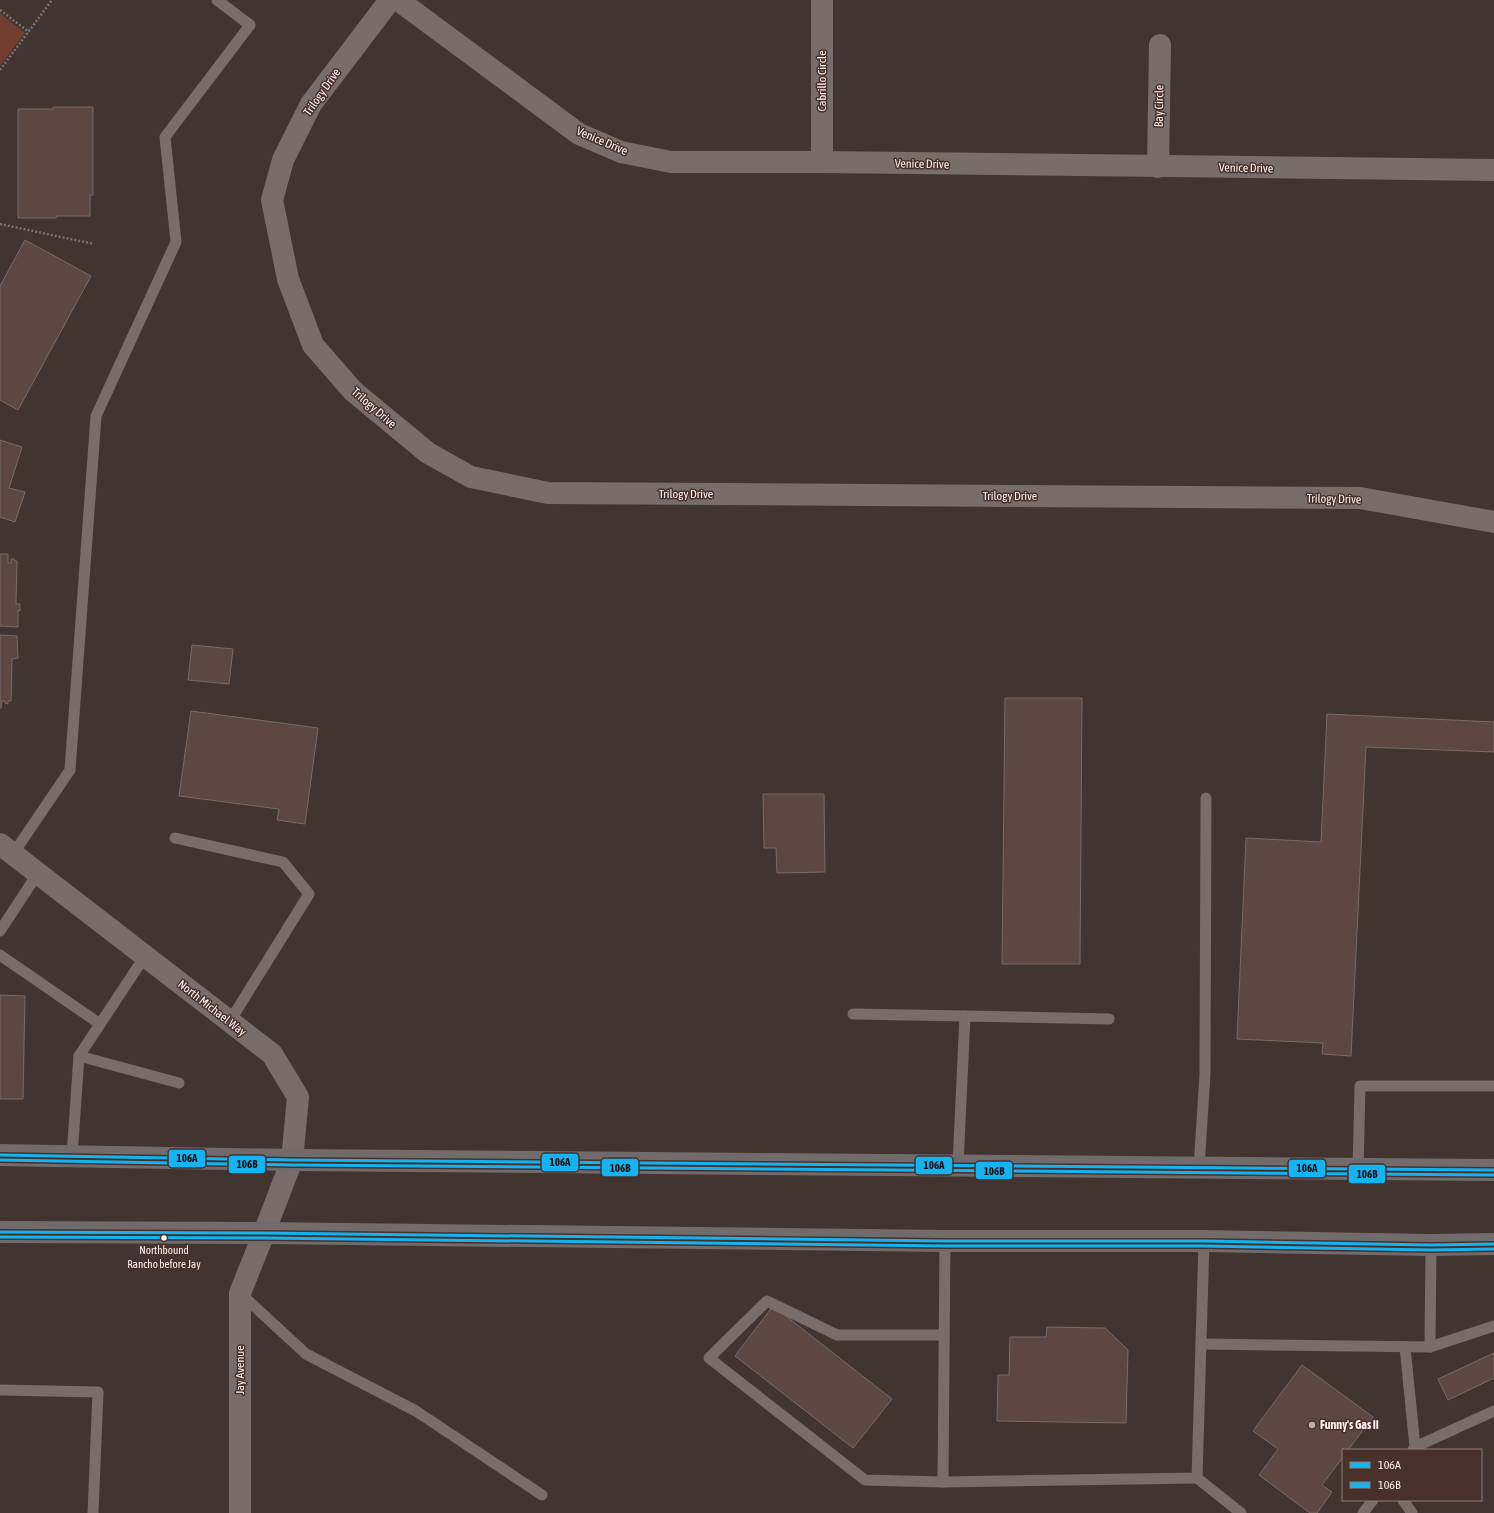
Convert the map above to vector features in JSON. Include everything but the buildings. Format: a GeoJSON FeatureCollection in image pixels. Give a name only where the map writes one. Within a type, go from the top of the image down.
{"type":"FeatureCollection","features":[{"type":"Feature","properties":{"kind":"main road"},"geometry":{"type":"LineString","coordinates":[[0,1155],[292,1160],[1494,1170]]}},
{"type":"Feature","properties":{"kind":"main road"},"geometry":{"type":"LineString","coordinates":[[0,1232],[264,1233],[945,1241],[1204,1241],[1488,1247]]}},
{"type":"Feature","properties":{"kind":"street","name":"Trilogy Drive"},"geometry":{"type":"LineString","coordinates":[[390,0],[311,104],[283,160],[272,200],[288,280],[313,345],[353,391],[428,453],[471,477],[548,493],[1360,498],[1494,522]]}},
{"type":"Feature","properties":{"kind":"street","name":"Venice Drive"},"geometry":{"type":"LineString","coordinates":[[398,0],[579,134],[621,152],[671,162],[822,162],[1494,170]]}},
{"type":"Feature","properties":{"kind":"street","name":"Cabrillo Circle"},"geometry":{"type":"LineString","coordinates":[[822,0],[822,162]]}},
{"type":"Feature","properties":{"kind":"street","name":"Bay Circle"},"geometry":{"type":"LineString","coordinates":[[1158,167],[1160,45]]}},
{"type":"Feature","properties":{"kind":"street","name":"North Michael Way"},"geometry":{"type":"LineString","coordinates":[[6,849],[272,1054],[298,1097],[292,1160],[264,1233]]}},
{"type":"Feature","properties":{"kind":"street","name":"Jay Avenue"},"geometry":{"type":"LineString","coordinates":[[240,1513],[240,1293],[264,1233]]}},
{"type":"Feature","properties":{"kind":"lane"},"geometry":{"type":"LineString","coordinates":[[6,849],[70,770],[96,416],[176,242],[165,137],[250,25],[217,0]]}},
{"type":"Feature","properties":{"kind":"lane"},"geometry":{"type":"LineString","coordinates":[[1199,1168],[1205,1074],[1206,798]]}},
{"type":"Feature","properties":{"kind":"lane"},"geometry":{"type":"LineString","coordinates":[[175,838],[283,862],[309,894],[230,1021]]}},
{"type":"Feature","properties":{"kind":"lane"},"geometry":{"type":"LineString","coordinates":[[0,931],[38,873]]}},
{"type":"Feature","properties":{"kind":"lane"},"geometry":{"type":"LineString","coordinates":[[0,955],[100,1024]]}},
{"type":"Feature","properties":{"kind":"lane"},"geometry":{"type":"LineString","coordinates":[[72,1156],[79,1056],[145,956]]}},
{"type":"Feature","properties":{"kind":"lane"},"geometry":{"type":"LineString","coordinates":[[853,1014],[1109,1019]]}},
{"type":"Feature","properties":{"kind":"lane"},"geometry":{"type":"LineString","coordinates":[[958,1165],[965,1016]]}},
{"type":"Feature","properties":{"kind":"lane"},"geometry":{"type":"LineString","coordinates":[[79,1056],[179,1084]]}},
{"type":"Feature","properties":{"kind":"lane"},"geometry":{"type":"LineString","coordinates":[[1358,1170],[1360,1086],[1494,1086]]}},
{"type":"Feature","properties":{"kind":"lane"},"geometry":{"type":"LineString","coordinates":[[943,1482],[943,1335],[945,1241]]}},
{"type":"Feature","properties":{"kind":"lane"},"geometry":{"type":"LineString","coordinates":[[1197,1478],[1204,1241]]}},
{"type":"Feature","properties":{"kind":"lane"},"geometry":{"type":"LineString","coordinates":[[1430,1347],[1431,1245]]}},
{"type":"Feature","properties":{"kind":"lane"},"geometry":{"type":"LineString","coordinates":[[240,1293],[306,1354],[416,1411],[542,1495]]}},
{"type":"Feature","properties":{"kind":"lane"},"geometry":{"type":"LineString","coordinates":[[943,1335],[837,1335],[767,1301],[709,1358],[865,1480],[943,1482],[1197,1478],[1241,1513]]}},
{"type":"Feature","properties":{"kind":"lane"},"geometry":{"type":"LineString","coordinates":[[1200,1344],[1430,1347],[1494,1326]]}},
{"type":"Feature","properties":{"kind":"lane"},"geometry":{"type":"LineString","coordinates":[[1405,1347],[1414,1449],[1494,1411]]}},
{"type":"Feature","properties":{"kind":"lane"},"geometry":{"type":"LineString","coordinates":[[0,1390],[98,1392],[93,1513]]}},
{"type":"Feature","properties":{"kind":"lane"},"geometry":{"type":"LineString","coordinates":[[1363,1513],[1372,1501]]}},
{"type":"Feature","properties":{"kind":"lane"},"geometry":{"type":"LineString","coordinates":[[1404,1501],[1412,1513]]}},
{"type":"Feature","properties":{"kind":"path"},"geometry":{"type":"LineString","coordinates":[[0,70],[52,0]]}},
{"type":"Feature","properties":{"kind":"path"},"geometry":{"type":"LineString","coordinates":[[0,10],[29,32]]}},
{"type":"Feature","properties":{"kind":"path"},"geometry":{"type":"LineString","coordinates":[[0,224],[94,244]]}},
{"type":"Feature","properties":{"kind":"shaded area"},"geometry":{"type":"Polygon","coordinates":[[[0,13],[25,33],[0,66],[0,13]]]}},
{"type":"Feature","properties":{"kind":"transit line","name":"106A"},"geometry":{"type":"LineString","coordinates":[[0,1155],[292,1160],[1494,1170]]}},
{"type":"Feature","properties":{"kind":"transit line","name":"106B"},"geometry":{"type":"LineString","coordinates":[[0,1160],[292,1165],[1494,1175]]}},
{"type":"Feature","properties":{"kind":"transit line","name":"106A"},"geometry":{"type":"LineString","coordinates":[[0,1232],[264,1233],[945,1241],[1204,1241],[1431,1245],[1494,1244]]}},
{"type":"Feature","properties":{"kind":"transit line","name":"106B"},"geometry":{"type":"LineString","coordinates":[[0,1237],[264,1238],[945,1246],[1204,1246],[1431,1250],[1494,1249]]}},
{"type":"Feature","properties":{"kind":"place","name":"Northbound Rancho before Jay"},"geometry":{"type":"Point","coordinates":[164,1238]}},
{"type":"Feature","properties":{"kind":"place","name":"Funny's Gas II"},"geometry":{"type":"Point","coordinates":[1312,1425]}}]}
